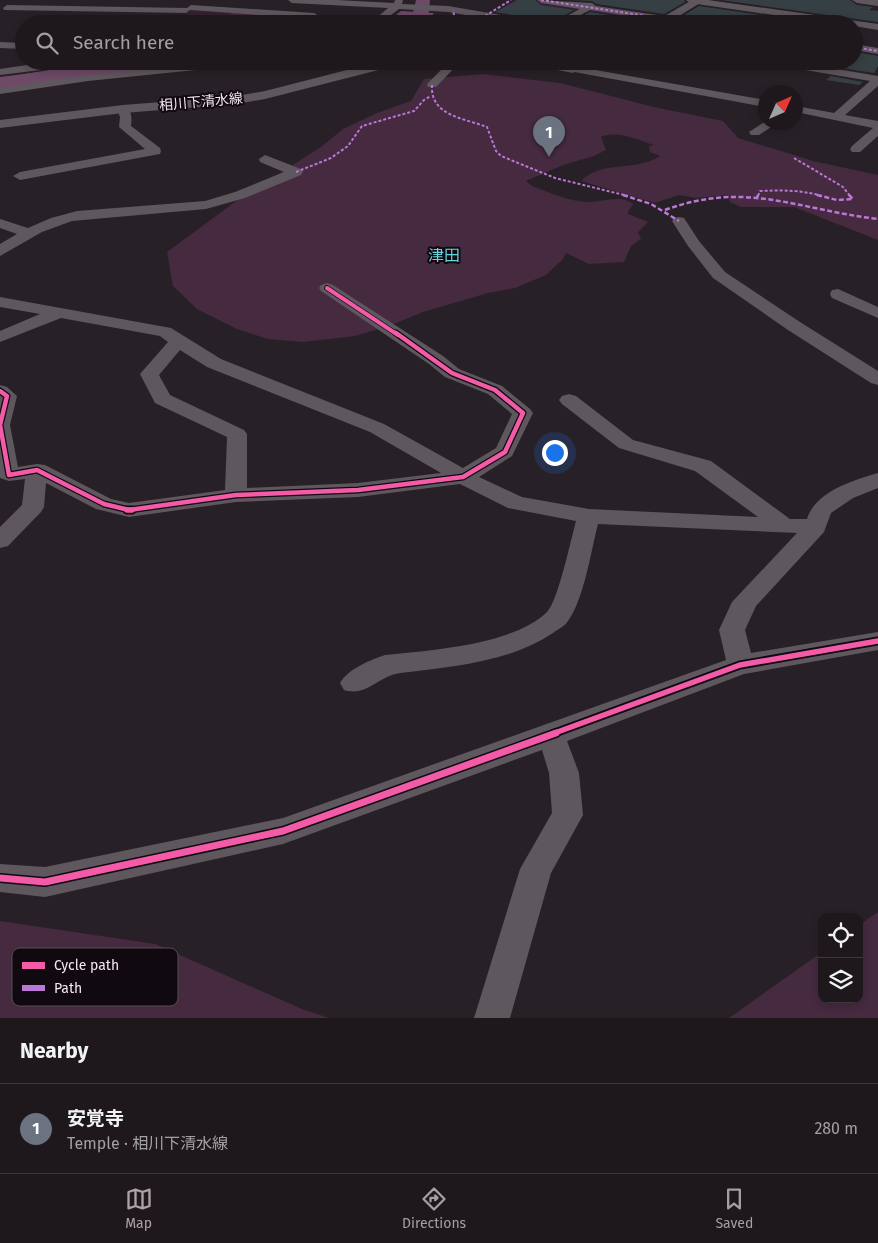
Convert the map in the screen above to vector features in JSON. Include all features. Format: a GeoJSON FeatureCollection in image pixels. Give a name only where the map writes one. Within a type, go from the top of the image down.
{"type":"FeatureCollection","features":[{"type":"Feature","properties":{"kind":"main road"},"geometry":{"type":"LineString","coordinates":[[672,15],[696,0]]}},
{"type":"Feature","properties":{"kind":"main road"},"geometry":{"type":"LineString","coordinates":[[857,0],[878,3]]}},
{"type":"Feature","properties":{"kind":"main road","name":"相川下清水線"},"geometry":{"type":"LineString","coordinates":[[0,124],[123,109],[237,100],[365,70]]}},
{"type":"Feature","properties":{"kind":"street"},"geometry":{"type":"LineString","coordinates":[[3,9],[20,0]]}},
{"type":"Feature","properties":{"kind":"street"},"geometry":{"type":"LineString","coordinates":[[178,15],[211,0]]}},
{"type":"Feature","properties":{"kind":"street"},"geometry":{"type":"LineString","coordinates":[[271,13],[291,0],[398,3],[484,15]]}},
{"type":"Feature","properties":{"kind":"street"},"geometry":{"type":"LineString","coordinates":[[445,15],[454,0]]}},
{"type":"Feature","properties":{"kind":"street"},"geometry":{"type":"LineString","coordinates":[[540,0],[631,15]]}},
{"type":"Feature","properties":{"kind":"street"},"geometry":{"type":"LineString","coordinates":[[573,15],[604,0]]}},
{"type":"Feature","properties":{"kind":"street"},"geometry":{"type":"LineString","coordinates":[[696,0],[797,15]]}},
{"type":"Feature","properties":{"kind":"street"},"geometry":{"type":"LineString","coordinates":[[381,15],[398,3]]}},
{"type":"Feature","properties":{"kind":"street"},"geometry":{"type":"LineString","coordinates":[[3,9],[188,9],[296,15]]}},
{"type":"Feature","properties":{"kind":"street"},"geometry":{"type":"LineString","coordinates":[[90,15],[99,9]]}},
{"type":"Feature","properties":{"kind":"street"},"geometry":{"type":"LineString","coordinates":[[863,25],[878,27]]}},
{"type":"Feature","properties":{"kind":"street"},"geometry":{"type":"LineString","coordinates":[[0,38],[15,38]]}},
{"type":"Feature","properties":{"kind":"street"},"geometry":{"type":"LineString","coordinates":[[0,45],[15,46]]}},
{"type":"Feature","properties":{"kind":"street"},"geometry":{"type":"LineString","coordinates":[[863,48],[878,51]]}},
{"type":"Feature","properties":{"kind":"street"},"geometry":{"type":"LineString","coordinates":[[0,72],[15,70]]}},
{"type":"Feature","properties":{"kind":"street"},"geometry":{"type":"LineString","coordinates":[[82,70],[88,78]]}},
{"type":"Feature","properties":{"kind":"street"},"geometry":{"type":"LineString","coordinates":[[0,91],[32,84],[166,70]]}},
{"type":"Feature","properties":{"kind":"street"},"geometry":{"type":"LineString","coordinates":[[432,85],[447,70]]}},
{"type":"Feature","properties":{"kind":"street"},"geometry":{"type":"LineString","coordinates":[[579,70],[758,103]]}},
{"type":"Feature","properties":{"kind":"street"},"geometry":{"type":"LineString","coordinates":[[824,70],[878,79]]}},
{"type":"Feature","properties":{"kind":"street"},"geometry":{"type":"LineString","coordinates":[[836,117],[878,79]]}},
{"type":"Feature","properties":{"kind":"street"},"geometry":{"type":"LineString","coordinates":[[20,176],[155,150],[125,127],[126,118],[123,109]]}},
{"type":"Feature","properties":{"kind":"street"},"geometry":{"type":"LineString","coordinates":[[803,110],[878,124]]}},
{"type":"Feature","properties":{"kind":"street"},"geometry":{"type":"LineString","coordinates":[[755,132],[759,130]]}},
{"type":"Feature","properties":{"kind":"street"},"geometry":{"type":"LineString","coordinates":[[856,149],[878,130]]}},
{"type":"Feature","properties":{"kind":"street"},"geometry":{"type":"LineString","coordinates":[[0,251],[46,224],[77,215],[206,205],[240,195],[296,172],[265,159]]}},
{"type":"Feature","properties":{"kind":"street"},"geometry":{"type":"LineString","coordinates":[[679,221],[719,275],[794,326],[878,379]]}},
{"type":"Feature","properties":{"kind":"street"},"geometry":{"type":"LineString","coordinates":[[0,223],[28,233]]}},
{"type":"Feature","properties":{"kind":"street"},"geometry":{"type":"LineString","coordinates":[[0,391],[7,396],[0,425],[10,475],[37,470],[104,504],[129,510],[236,495],[358,490],[463,477],[505,452],[523,413],[495,390],[452,373],[436,360],[326,288]]}},
{"type":"Feature","properties":{"kind":"street"},"geometry":{"type":"LineString","coordinates":[[838,294],[878,313]]}},
{"type":"Feature","properties":{"kind":"street"},"geometry":{"type":"LineString","coordinates":[[0,302],[164,332],[214,363],[377,428],[463,477],[516,504],[590,516],[816,527]]}},
{"type":"Feature","properties":{"kind":"street"},"geometry":{"type":"LineString","coordinates":[[0,337],[59,313]]}},
{"type":"Feature","properties":{"kind":"street"},"geometry":{"type":"LineString","coordinates":[[178,340],[149,374],[162,399],[237,434],[236,495]]}},
{"type":"Feature","properties":{"kind":"street"},"geometry":{"type":"LineString","coordinates":[[569,400],[626,444],[703,466],[785,526]]}},
{"type":"Feature","properties":{"kind":"street"},"geometry":{"type":"LineString","coordinates":[[0,541],[33,507],[37,470]]}},
{"type":"Feature","properties":{"kind":"street"},"geometry":{"type":"LineString","coordinates":[[740,664],[732,630],[744,602],[816,527],[821,510],[845,493],[878,480]]}},
{"type":"Feature","properties":{"kind":"street"},"geometry":{"type":"LineString","coordinates":[[354,683],[386,665],[447,658],[495,648],[534,633],[558,617],[567,597],[590,516]]}},
{"type":"Feature","properties":{"kind":"street"},"geometry":{"type":"LineString","coordinates":[[0,878],[46,882],[283,832],[740,664],[878,642]]}},
{"type":"Feature","properties":{"kind":"street"},"geometry":{"type":"LineString","coordinates":[[492,1018],[536,869],[568,815],[564,773],[551,735]]}},
{"type":"Feature","properties":{"kind":"shaded area"},"geometry":{"type":"Polygon","coordinates":[[[508,0],[532,0],[627,15],[602,15],[508,0]]]}},
{"type":"Feature","properties":{"kind":"shaded area"},"geometry":{"type":"Polygon","coordinates":[[[191,10],[283,15],[184,15],[191,10]]]}},
{"type":"Feature","properties":{"kind":"shaded area"},"geometry":{"type":"Polygon","coordinates":[[[401,11],[434,13],[432,15],[396,15],[401,11]]]}},
{"type":"Feature","properties":{"kind":"shaded area"},"geometry":{"type":"Polygon","coordinates":[[[234,12],[278,15],[229,15],[234,12]]]}},
{"type":"Feature","properties":{"kind":"shaded area"},"geometry":{"type":"Polygon","coordinates":[[[49,70],[71,70],[77,77],[0,88],[0,78],[49,70]]]}},
{"type":"Feature","properties":{"kind":"shaded area"},"geometry":{"type":"Polygon","coordinates":[[[92,70],[143,70],[95,75],[92,70]]]}},
{"type":"Feature","properties":{"kind":"shaded area"},"geometry":{"type":"Polygon","coordinates":[[[483,74],[560,83],[658,108],[723,121],[738,138],[813,161],[878,175],[878,240],[794,207],[741,207],[730,202],[728,195],[696,198],[679,195],[655,203],[581,181],[598,170],[640,164],[660,156],[650,152],[649,146],[654,145],[628,136],[607,135],[601,137],[606,150],[594,156],[563,165],[526,181],[532,186],[574,200],[588,202],[623,199],[633,204],[628,214],[648,222],[638,232],[641,239],[631,246],[624,262],[589,264],[566,253],[563,259],[546,275],[515,288],[488,293],[423,312],[389,326],[355,336],[303,342],[268,339],[237,329],[197,309],[173,286],[167,252],[239,199],[321,147],[343,129],[377,113],[411,101],[424,79],[483,74]]]}},
{"type":"Feature","properties":{"kind":"shaded area"},"geometry":{"type":"Polygon","coordinates":[[[878,912],[878,1018],[729,1018],[818,955],[818,1003],[863,1003],[863,922],[878,912]]]}},
{"type":"Feature","properties":{"kind":"shaded area"},"geometry":{"type":"Polygon","coordinates":[[[0,921],[155,944],[164,948],[12,948],[12,1006],[178,1006],[178,954],[302,1009],[329,1018],[0,1018],[0,921]]]}},
{"type":"Feature","properties":{"kind":"building"},"geometry":{"type":"Polygon","coordinates":[[[517,0],[535,0],[541,5],[574,10],[565,15],[513,15],[495,12],[517,0]]]}},
{"type":"Feature","properties":{"kind":"building"},"geometry":{"type":"Polygon","coordinates":[[[571,0],[684,0],[685,2],[664,14],[597,4],[592,1],[571,0]]]}},
{"type":"Feature","properties":{"kind":"building"},"geometry":{"type":"Polygon","coordinates":[[[721,0],[850,0],[857,5],[873,7],[869,10],[878,11],[878,22],[863,20],[863,15],[828,15],[721,0]]]}},
{"type":"Feature","properties":{"kind":"building"},"geometry":{"type":"Polygon","coordinates":[[[699,6],[760,15],[684,15],[699,6]]]}},
{"type":"Feature","properties":{"kind":"building"},"geometry":{"type":"Polygon","coordinates":[[[590,12],[608,15],[584,15],[590,12]]]}},
{"type":"Feature","properties":{"kind":"building"},"geometry":{"type":"Polygon","coordinates":[[[863,53],[878,56],[878,66],[874,73],[855,70],[863,70],[863,53]]]}},
{"type":"Feature","properties":{"kind":"building"},"geometry":{"type":"Polygon","coordinates":[[[831,76],[863,82],[859,85],[826,80],[831,76]]]}},
{"type":"Feature","properties":{"kind":"waterway"},"geometry":{"type":"LineString","coordinates":[[420,15],[423,0]]}},
{"type":"Feature","properties":{"kind":"waterway"},"geometry":{"type":"LineString","coordinates":[[0,83],[96,70]]}},
{"type":"Feature","properties":{"kind":"marked path"},"geometry":{"type":"LineString","coordinates":[[487,15],[511,0]]}},
{"type":"Feature","properties":{"kind":"marked path"},"geometry":{"type":"LineString","coordinates":[[541,0],[639,15]]}},
{"type":"Feature","properties":{"kind":"marked path"},"geometry":{"type":"LineString","coordinates":[[453,10],[454,15]]}},
{"type":"Feature","properties":{"kind":"marked path"},"geometry":{"type":"LineString","coordinates":[[863,48],[878,51]]}},
{"type":"Feature","properties":{"kind":"marked path"},"geometry":{"type":"LineString","coordinates":[[432,85],[433,99],[436,105],[441,110],[487,127],[496,151],[501,156],[555,178],[636,198],[666,212],[679,221]]}},
{"type":"Feature","properties":{"kind":"marked path"},"geometry":{"type":"LineString","coordinates":[[296,172],[331,158],[348,146],[362,126],[414,111],[424,100],[431,96]]}},
{"type":"Feature","properties":{"kind":"marked path"},"geometry":{"type":"LineString","coordinates":[[757,198],[760,191],[780,190],[811,193],[837,200],[853,199],[843,187],[794,158]]}},
{"type":"Feature","properties":{"kind":"marked path"},"geometry":{"type":"LineString","coordinates":[[665,210],[705,199],[747,196],[775,199],[841,214],[878,219]]}},
{"type":"Feature","properties":{"kind":"cycle path"},"geometry":{"type":"LineString","coordinates":[[0,391],[7,396],[0,425],[9,475],[37,470],[104,504],[129,510],[236,495],[358,490],[463,477],[505,452],[523,413],[495,390],[452,373],[436,360],[327,288]]}},
{"type":"Feature","properties":{"kind":"cycle path"},"geometry":{"type":"LineString","coordinates":[[0,878],[45,882],[283,831],[740,665],[878,641]]}},
{"type":"Feature","properties":{"kind":"place","name":"安覚寺"},"geometry":{"type":"Point","coordinates":[549,157]}},
{"type":"Feature","properties":{"kind":"district","name":"津田"},"geometry":{"type":"Point","coordinates":[444,255]}}]}
